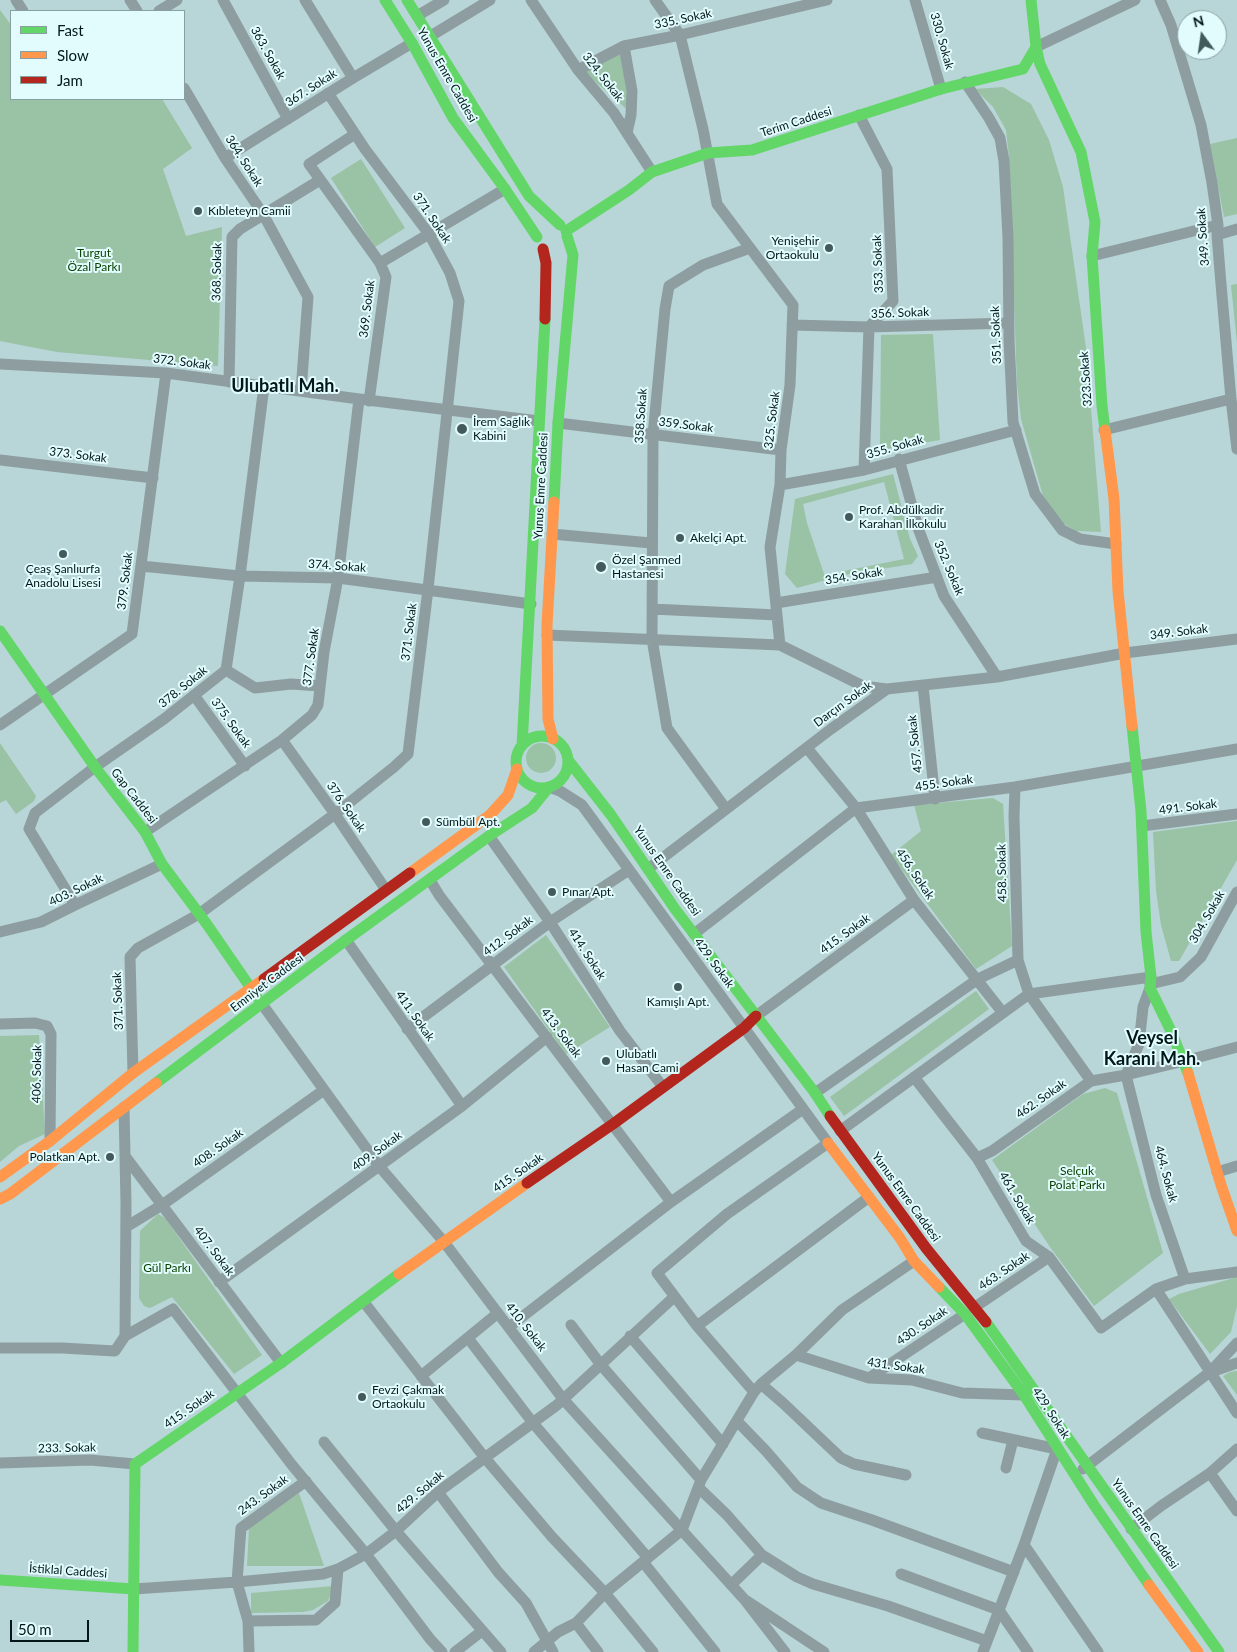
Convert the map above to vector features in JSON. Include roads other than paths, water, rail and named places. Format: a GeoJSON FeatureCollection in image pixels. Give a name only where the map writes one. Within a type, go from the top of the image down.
{"type":"FeatureCollection","features":[{"type":"Feature","properties":{"kind":"main road","name":"Yunus Emre Caddesi"},"geometry":{"type":"LineString","coordinates":[[385,0],[412,42],[453,118],[506,189],[537,237]]}},
{"type":"Feature","properties":{"kind":"main road","name":"Yunus Emre Caddesi"},"geometry":{"type":"LineString","coordinates":[[407,0],[529,196],[564,231],[573,255],[558,423],[547,635],[548,720],[553,739]]}},
{"type":"Feature","properties":{"kind":"main road","name":"323.Sokak"},"geometry":{"type":"LineString","coordinates":[[1031,0],[1036,47],[1040,64],[1081,152],[1095,222],[1092,256],[1104,430],[1114,499],[1118,591],[1138,766],[1150,983],[1189,1075],[1217,1172],[1237,1231]]}},
{"type":"Feature","properties":{"kind":"main road","name":"Terim Caddesi"},"geometry":{"type":"LineString","coordinates":[[564,231],[629,190],[652,172],[708,153],[752,150],[941,89],[1023,69],[1036,47]]}},
{"type":"Feature","properties":{"kind":"main road"},"geometry":{"type":"LineString","coordinates":[[555,223],[564,231],[567,241],[559,250],[548,252],[543,250],[537,237],[538,232],[545,224],[555,223]]}},
{"type":"Feature","properties":{"kind":"main road","name":"Yunus Emre Caddesi"},"geometry":{"type":"LineString","coordinates":[[522,746],[546,304],[546,263],[543,250]]}},
{"type":"Feature","properties":{"kind":"main road","name":"Gap Caddesi"},"geometry":{"type":"LineString","coordinates":[[0,631],[95,767],[145,832],[162,864],[262,1004]]}},
{"type":"Feature","properties":{"kind":"main road"},"geometry":{"type":"LineString","coordinates":[[536,737],[553,739],[566,751],[568,760],[564,777],[558,784],[549,788],[533,787],[526,783],[517,769],[518,753],[528,740],[536,737]]}},
{"type":"Feature","properties":{"kind":"main road","name":"Yunus Emre Caddesi"},"geometry":{"type":"LineString","coordinates":[[568,760],[611,815],[694,934],[814,1093],[926,1248],[975,1307],[1219,1652]]}},
{"type":"Feature","properties":{"kind":"main road","name":"Emniyet Caddesi"},"geometry":{"type":"LineString","coordinates":[[0,1177],[50,1142],[133,1073],[490,815],[508,795],[517,769]]}},
{"type":"Feature","properties":{"kind":"main road","name":"Emniyet Caddesi"},"geometry":{"type":"LineString","coordinates":[[0,1199],[10,1194],[346,940],[489,836],[532,808],[549,788]]}},
{"type":"Feature","properties":{"kind":"main road","name":"415. Sokak"},"geometry":{"type":"LineString","coordinates":[[135,1464],[281,1363],[444,1242],[613,1124],[744,1028],[756,1016]]}},
{"type":"Feature","properties":{"kind":"main road","name":"429. Sokak"},"geometry":{"type":"LineString","coordinates":[[828,1143],[900,1238],[914,1260],[965,1314],[1024,1396],[1105,1520],[1198,1652]]}},
{"type":"Feature","properties":{"kind":"main road"},"geometry":{"type":"LineString","coordinates":[[133,1652],[135,1464]]}},
{"type":"Feature","properties":{"kind":"main road","name":"İstiklal Caddesi"},"geometry":{"type":"LineString","coordinates":[[0,1580],[134,1589]]}},
{"type":"Feature","properties":{"kind":"street"},"geometry":{"type":"LineString","coordinates":[[161,10],[177,0]]}},
{"type":"Feature","properties":{"kind":"street","name":"363. Sokak"},"geometry":{"type":"LineString","coordinates":[[223,0],[288,119]]}},
{"type":"Feature","properties":{"kind":"street"},"geometry":{"type":"LineString","coordinates":[[305,0],[352,78]]}},
{"type":"Feature","properties":{"kind":"street"},"geometry":{"type":"LineString","coordinates":[[417,16],[444,0]]}},
{"type":"Feature","properties":{"kind":"street"},"geometry":{"type":"LineString","coordinates":[[429,37],[490,0]]}},
{"type":"Feature","properties":{"kind":"street","name":"324. Sokak"},"geometry":{"type":"LineString","coordinates":[[531,0],[578,70],[614,113],[652,172]]}},
{"type":"Feature","properties":{"kind":"street","name":"325. Sokak"},"geometry":{"type":"LineString","coordinates":[[655,0],[680,35],[718,204],[793,305],[790,385],[781,450],[780,485],[770,547],[780,645]]}},
{"type":"Feature","properties":{"kind":"street","name":"335. Sokak"},"geometry":{"type":"LineString","coordinates":[[578,70],[624,46],[680,35],[827,0]]}},
{"type":"Feature","properties":{"kind":"street","name":"330. Sokak"},"geometry":{"type":"LineString","coordinates":[[916,0],[941,89]]}},
{"type":"Feature","properties":{"kind":"street"},"geometry":{"type":"LineString","coordinates":[[1036,47],[1135,0]]}},
{"type":"Feature","properties":{"kind":"street","name":"349. Sokak"},"geometry":{"type":"LineString","coordinates":[[1160,0],[1171,25],[1201,124],[1217,230],[1237,449]]}},
{"type":"Feature","properties":{"kind":"street","name":"367. Sokak"},"geometry":{"type":"LineString","coordinates":[[225,158],[412,42]]}},
{"type":"Feature","properties":{"kind":"street"},"geometry":{"type":"LineString","coordinates":[[624,46],[632,90],[632,115],[627,133]]}},
{"type":"Feature","properties":{"kind":"street","name":"351. Sokak"},"geometry":{"type":"LineString","coordinates":[[965,82],[1000,138],[1004,161],[1013,422],[1035,494],[1062,530],[1080,539],[1116,544]]}},
{"type":"Feature","properties":{"kind":"street","name":"364. Sokak"},"geometry":{"type":"LineString","coordinates":[[185,90],[225,158],[263,214],[308,297],[301,392]]}},
{"type":"Feature","properties":{"kind":"street","name":"371. Sokak"},"geometry":{"type":"LineString","coordinates":[[133,1073],[130,957],[138,948],[199,914],[335,814],[408,754],[459,302],[450,273],[429,234],[355,134],[328,93]]}},
{"type":"Feature","properties":{"kind":"street","name":"353. Sokak"},"geometry":{"type":"LineString","coordinates":[[859,116],[887,169],[892,249],[893,301],[870,328]]}},
{"type":"Feature","properties":{"kind":"street","name":"369. Sokak"},"geometry":{"type":"LineString","coordinates":[[355,134],[309,164],[380,263],[386,277],[364,400]]}},
{"type":"Feature","properties":{"kind":"street","name":"368. Sokak"},"geometry":{"type":"LineString","coordinates":[[229,382],[232,237],[240,229],[263,214],[320,180]]}},
{"type":"Feature","properties":{"kind":"street"},"geometry":{"type":"LineString","coordinates":[[380,263],[506,189]]}},
{"type":"Feature","properties":{"kind":"street"},"geometry":{"type":"LineString","coordinates":[[1092,256],[1217,230],[1237,229]]}},
{"type":"Feature","properties":{"kind":"street","name":"358.Sokak"},"geometry":{"type":"LineString","coordinates":[[726,809],[667,728],[652,639],[653,434],[665,309],[669,286],[703,265],[750,248]]}},
{"type":"Feature","properties":{"kind":"street","name":"356. Sokak"},"geometry":{"type":"LineString","coordinates":[[792,325],[870,328],[1009,323]]}},
{"type":"Feature","properties":{"kind":"street"},"geometry":{"type":"LineString","coordinates":[[864,470],[870,328]]}},
{"type":"Feature","properties":{"kind":"street","name":"372. Sokak"},"geometry":{"type":"LineString","coordinates":[[0,364],[166,372],[301,392],[539,421]]}},
{"type":"Feature","properties":{"kind":"street","name":"379. Sokak"},"geometry":{"type":"LineString","coordinates":[[0,725],[132,634],[166,372]]}},
{"type":"Feature","properties":{"kind":"street","name":"378. Sokak"},"geometry":{"type":"LineString","coordinates":[[74,905],[29,829],[35,813],[95,767],[164,720],[226,670],[264,386]]}},
{"type":"Feature","properties":{"kind":"street"},"geometry":{"type":"LineString","coordinates":[[1104,430],[1231,398]]}},
{"type":"Feature","properties":{"kind":"street","name":"377. Sokak"},"geometry":{"type":"LineString","coordinates":[[145,832],[246,766],[282,740],[312,715],[318,705],[324,652],[338,578],[364,400]]}},
{"type":"Feature","properties":{"kind":"street","name":"359.Sokak"},"geometry":{"type":"LineString","coordinates":[[558,423],[781,450]]}},
{"type":"Feature","properties":{"kind":"street","name":"355. Sokak"},"geometry":{"type":"LineString","coordinates":[[780,485],[864,470],[899,459],[1016,430]]}},
{"type":"Feature","properties":{"kind":"street","name":"352. Sokak"},"geometry":{"type":"LineString","coordinates":[[899,459],[918,528],[944,596],[996,677]]}},
{"type":"Feature","properties":{"kind":"street","name":"373. Sokak"},"geometry":{"type":"LineString","coordinates":[[0,460],[153,478]]}},
{"type":"Feature","properties":{"kind":"street"},"geometry":{"type":"LineString","coordinates":[[552,534],[651,543]]}},
{"type":"Feature","properties":{"kind":"street","name":"374. Sokak"},"geometry":{"type":"LineString","coordinates":[[141,566],[240,576],[338,578],[531,604]]}},
{"type":"Feature","properties":{"kind":"street","name":"354. Sokak"},"geometry":{"type":"LineString","coordinates":[[776,602],[937,577]]}},
{"type":"Feature","properties":{"kind":"street"},"geometry":{"type":"LineString","coordinates":[[652,609],[777,615]]}},
{"type":"Feature","properties":{"kind":"street"},"geometry":{"type":"LineString","coordinates":[[547,635],[780,645],[863,686],[887,689]]}},
{"type":"Feature","properties":{"kind":"street","name":"349. Sokak"},"geometry":{"type":"LineString","coordinates":[[1125,653],[1237,639]]}},
{"type":"Feature","properties":{"kind":"street","name":"Darçın Sokak"},"geometry":{"type":"LineString","coordinates":[[648,870],[726,809],[887,689],[996,677],[1125,653]]}},
{"type":"Feature","properties":{"kind":"street"},"geometry":{"type":"LineString","coordinates":[[226,670],[255,688],[291,684],[320,686]]}},
{"type":"Feature","properties":{"kind":"street","name":"457. Sokak"},"geometry":{"type":"LineString","coordinates":[[923,686],[935,799]]}},
{"type":"Feature","properties":{"kind":"street","name":"375. Sokak"},"geometry":{"type":"LineString","coordinates":[[194,695],[246,766]]}},
{"type":"Feature","properties":{"kind":"street","name":"376. Sokak"},"geometry":{"type":"LineString","coordinates":[[282,740],[386,890]]}},
{"type":"Feature","properties":{"kind":"street","name":"456. Sokak"},"geometry":{"type":"LineString","coordinates":[[807,748],[856,808],[914,900],[1003,1013]]}},
{"type":"Feature","properties":{"kind":"street","name":"455. Sokak"},"geometry":{"type":"LineString","coordinates":[[856,808],[1015,787],[1237,749]]}},
{"type":"Feature","properties":{"kind":"street","name":"458. Sokak"},"geometry":{"type":"LineString","coordinates":[[1015,787],[1014,816],[1018,960],[1029,994],[1091,1081]]}},
{"type":"Feature","properties":{"kind":"street","name":"429. Sokak"},"geometry":{"type":"LineString","coordinates":[[549,788],[560,791],[582,805],[828,1143]]}},
{"type":"Feature","properties":{"kind":"street"},"geometry":{"type":"LineString","coordinates":[[694,934],[856,808]]}},
{"type":"Feature","properties":{"kind":"street","name":"491. Sokak"},"geometry":{"type":"LineString","coordinates":[[1142,826],[1237,814]]}},
{"type":"Feature","properties":{"kind":"street","name":"414. Sokak"},"geometry":{"type":"LineString","coordinates":[[489,836],[550,922],[620,1031],[663,1087]]}},
{"type":"Feature","properties":{"kind":"street","name":"403. Sokak"},"geometry":{"type":"LineString","coordinates":[[0,932],[41,922],[162,864]]}},
{"type":"Feature","properties":{"kind":"street","name":"412. Sokak"},"geometry":{"type":"LineString","coordinates":[[407,1029],[550,922],[629,870]]}},
{"type":"Feature","properties":{"kind":"street","name":"413. Sokak"},"geometry":{"type":"LineString","coordinates":[[430,880],[439,895],[671,1202]]}},
{"type":"Feature","properties":{"kind":"street","name":"304. Sokak"},"geometry":{"type":"LineString","coordinates":[[1029,994],[1150,983],[1180,977],[1201,957],[1237,892]]}},
{"type":"Feature","properties":{"kind":"street","name":"415. Sokak"},"geometry":{"type":"LineString","coordinates":[[756,1016],[914,900]]}},
{"type":"Feature","properties":{"kind":"street","name":"411. Sokak"},"geometry":{"type":"LineString","coordinates":[[346,940],[462,1106]]}},
{"type":"Feature","properties":{"kind":"street"},"geometry":{"type":"LineString","coordinates":[[814,1093],[978,980],[1018,960]]}},
{"type":"Feature","properties":{"kind":"street"},"geometry":{"type":"LineString","coordinates":[[1126,1075],[1138,1044],[1150,983]]}},
{"type":"Feature","properties":{"kind":"street"},"geometry":{"type":"LineString","coordinates":[[840,1131],[1029,994]]}},
{"type":"Feature","properties":{"kind":"street","name":"410. Sokak"},"geometry":{"type":"LineString","coordinates":[[262,1004],[379,1166],[444,1242],[564,1399],[731,1584],[785,1652]]}},
{"type":"Feature","properties":{"kind":"street","name":"406. Sokak"},"geometry":{"type":"LineString","coordinates":[[0,1024],[35,1023],[47,1026],[52,1034],[50,1142]]}},
{"type":"Feature","properties":{"kind":"street","name":"409. Sokak"},"geometry":{"type":"LineString","coordinates":[[219,1282],[462,1106],[546,1037]]}},
{"type":"Feature","properties":{"kind":"street","name":"462. Sokak"},"geometry":{"type":"LineString","coordinates":[[976,1158],[992,1151],[1091,1081],[1126,1075],[1237,1047]]}},
{"type":"Feature","properties":{"kind":"street","name":"464. Sokak"},"geometry":{"type":"LineString","coordinates":[[1126,1075],[1156,1195],[1185,1278]]}},
{"type":"Feature","properties":{"kind":"street","name":"461. Sokak"},"geometry":{"type":"LineString","coordinates":[[914,1077],[976,1158],[1026,1241],[1049,1257],[1101,1328],[1156,1289]]}},
{"type":"Feature","properties":{"kind":"street","name":"408. Sokak"},"geometry":{"type":"LineString","coordinates":[[126,1227],[162,1205],[324,1090]]}},
{"type":"Feature","properties":{"kind":"street"},"geometry":{"type":"LineString","coordinates":[[0,1348],[62,1348],[115,1351],[124,1336],[126,1227],[124,1106]]}},
{"type":"Feature","properties":{"kind":"street"},"geometry":{"type":"LineString","coordinates":[[509,1327],[671,1202],[803,1109]]}},
{"type":"Feature","properties":{"kind":"street"},"geometry":{"type":"LineString","coordinates":[[828,1143],[727,1214],[657,1273],[697,1326],[757,1388],[783,1403],[841,1458],[854,1464],[906,1475]]}},
{"type":"Feature","properties":{"kind":"street","name":"407. Sokak"},"geometry":{"type":"LineString","coordinates":[[125,1156],[281,1363]]}},
{"type":"Feature","properties":{"kind":"street"},"geometry":{"type":"LineString","coordinates":[[1217,1172],[1237,1166]]}},
{"type":"Feature","properties":{"kind":"street"},"geometry":{"type":"LineString","coordinates":[[697,1326],[869,1197]]}},
{"type":"Feature","properties":{"kind":"street","name":"463. Sokak"},"geometry":{"type":"LineString","coordinates":[[975,1307],[1049,1257]]}},
{"type":"Feature","properties":{"kind":"street"},"geometry":{"type":"LineString","coordinates":[[534,1652],[558,1632],[576,1623],[605,1593],[682,1530],[700,1484],[757,1388],[842,1310],[914,1260]]}},
{"type":"Feature","properties":{"kind":"street"},"geometry":{"type":"LineString","coordinates":[[1237,1272],[1185,1278],[1156,1289],[1237,1413]]}},
{"type":"Feature","properties":{"kind":"street","name":"429. Sokak"},"geometry":{"type":"LineString","coordinates":[[134,1589],[323,1574],[338,1569],[366,1554],[396,1531],[438,1492],[564,1399],[630,1336],[674,1298]]}},
{"type":"Feature","properties":{"kind":"street"},"geometry":{"type":"LineString","coordinates":[[363,1301],[485,1458],[552,1537],[605,1593],[654,1652]]}},
{"type":"Feature","properties":{"kind":"street"},"geometry":{"type":"LineString","coordinates":[[124,1336],[173,1310],[442,1652]]}},
{"type":"Feature","properties":{"kind":"street"},"geometry":{"type":"LineString","coordinates":[[422,1376],[498,1314]]}},
{"type":"Feature","properties":{"kind":"street","name":"430. Sokak"},"geometry":{"type":"LineString","coordinates":[[869,1378],[965,1314]]}},
{"type":"Feature","properties":{"kind":"street"},"geometry":{"type":"LineString","coordinates":[[571,1325],[601,1365],[762,1555],[797,1577],[813,1584],[888,1606],[985,1646],[1024,1545],[1057,1449],[982,1433]]}},
{"type":"Feature","properties":{"kind":"street"},"geometry":{"type":"LineString","coordinates":[[630,1336],[723,1444]]}},
{"type":"Feature","properties":{"kind":"street"},"geometry":{"type":"LineString","coordinates":[[468,1338],[645,1560],[715,1652]]}},
{"type":"Feature","properties":{"kind":"street"},"geometry":{"type":"LineString","coordinates":[[1076,1475],[1210,1372],[1237,1343]]}},
{"type":"Feature","properties":{"kind":"street","name":"431. Sokak"},"geometry":{"type":"LineString","coordinates":[[796,1354],[869,1378],[912,1380],[962,1393],[1024,1396]]}},
{"type":"Feature","properties":{"kind":"street"},"geometry":{"type":"LineString","coordinates":[[1210,1372],[1237,1363]]}},
{"type":"Feature","properties":{"kind":"street"},"geometry":{"type":"LineString","coordinates":[[737,1421],[797,1487],[821,1503],[885,1524],[1014,1572]]}},
{"type":"Feature","properties":{"kind":"street"},"geometry":{"type":"LineString","coordinates":[[1006,1468],[1014,1440]]}},
{"type":"Feature","properties":{"kind":"street"},"geometry":{"type":"LineString","coordinates":[[324,1442],[396,1531],[501,1652]]}},
{"type":"Feature","properties":{"kind":"street"},"geometry":{"type":"LineString","coordinates":[[1131,1529],[1210,1473],[1237,1449]]}},
{"type":"Feature","properties":{"kind":"street","name":"233. Sokak"},"geometry":{"type":"LineString","coordinates":[[0,1463],[90,1460],[135,1464]]}},
{"type":"Feature","properties":{"kind":"street"},"geometry":{"type":"LineString","coordinates":[[1210,1473],[1237,1511]]}},
{"type":"Feature","properties":{"kind":"street","name":"243. Sokak"},"geometry":{"type":"LineString","coordinates":[[249,1652],[248,1621],[237,1582],[241,1528],[306,1481]]}},
{"type":"Feature","properties":{"kind":"street"},"geometry":{"type":"LineString","coordinates":[[438,1492],[498,1572],[526,1603],[553,1652]]}},
{"type":"Feature","properties":{"kind":"street"},"geometry":{"type":"LineString","coordinates":[[1024,1545],[1098,1652]]}},
{"type":"Feature","properties":{"kind":"street"},"geometry":{"type":"LineString","coordinates":[[731,1584],[762,1555]]}},
{"type":"Feature","properties":{"kind":"street"},"geometry":{"type":"LineString","coordinates":[[248,1621],[316,1620],[336,1603],[338,1569]]}},
{"type":"Feature","properties":{"kind":"street"},"geometry":{"type":"LineString","coordinates":[[901,1574],[999,1610],[1028,1652]]}},
{"type":"Feature","properties":{"kind":"street"},"geometry":{"type":"LineString","coordinates":[[744,1599],[768,1613],[824,1652]]}},
{"type":"Feature","properties":{"kind":"street"},"geometry":{"type":"LineString","coordinates":[[576,1623],[598,1652]]}},
{"type":"Feature","properties":{"kind":"street"},"geometry":{"type":"LineString","coordinates":[[455,1652],[482,1631]]}},
{"type":"Feature","properties":{"kind":"place","name":"Kıbleteyn Camii"},"geometry":{"type":"Point","coordinates":[198,211]}},
{"type":"Feature","properties":{"kind":"place","name":"Yenişehir Ortaokulu"},"geometry":{"type":"Point","coordinates":[829,248]}},
{"type":"Feature","properties":{"kind":"place","name":"İrem Sağlık Kabini"},"geometry":{"type":"Point","coordinates":[462,429]}},
{"type":"Feature","properties":{"kind":"place","name":"Prof. Abdülkadir Karahan İlkokulu"},"geometry":{"type":"Point","coordinates":[849,517]}},
{"type":"Feature","properties":{"kind":"place","name":"Akelçi Apt."},"geometry":{"type":"Point","coordinates":[680,538]}},
{"type":"Feature","properties":{"kind":"place","name":"Çeaş Şanlıurfa Anadolu Lisesi"},"geometry":{"type":"Point","coordinates":[63,554]}},
{"type":"Feature","properties":{"kind":"place","name":"Özel Şanmed Hastanesi"},"geometry":{"type":"Point","coordinates":[601,567]}},
{"type":"Feature","properties":{"kind":"place","name":"Sümbül Apt."},"geometry":{"type":"Point","coordinates":[426,822]}},
{"type":"Feature","properties":{"kind":"place","name":"Pınar Apt."},"geometry":{"type":"Point","coordinates":[552,892]}},
{"type":"Feature","properties":{"kind":"place","name":"Kamışlı Apt."},"geometry":{"type":"Point","coordinates":[678,987]}},
{"type":"Feature","properties":{"kind":"place","name":"Ulubatlı Hasan Cami"},"geometry":{"type":"Point","coordinates":[606,1061]}},
{"type":"Feature","properties":{"kind":"place","name":"Polatkan Apt."},"geometry":{"type":"Point","coordinates":[110,1157]}},
{"type":"Feature","properties":{"kind":"place","name":"Fevzi Çakmak Ortaokulu"},"geometry":{"type":"Point","coordinates":[362,1397]}},
{"type":"Feature","properties":{"kind":"district","name":"Ulubatlı Mah."},"geometry":{"type":"Point","coordinates":[285,386]}},
{"type":"Feature","properties":{"kind":"district","name":"Veysel Karani Mah."},"geometry":{"type":"Point","coordinates":[1152,1048]}},
{"type":"Feature","properties":{"kind":"park label","name":"Turgut Özal Parkı"},"geometry":{"type":"Point","coordinates":[94,260]}},
{"type":"Feature","properties":{"kind":"park label","name":"Selçuk Polat Parkı"},"geometry":{"type":"Point","coordinates":[1077,1178]}},
{"type":"Feature","properties":{"kind":"park label","name":"Gül Parkı"},"geometry":{"type":"Point","coordinates":[167,1268]}}]}
